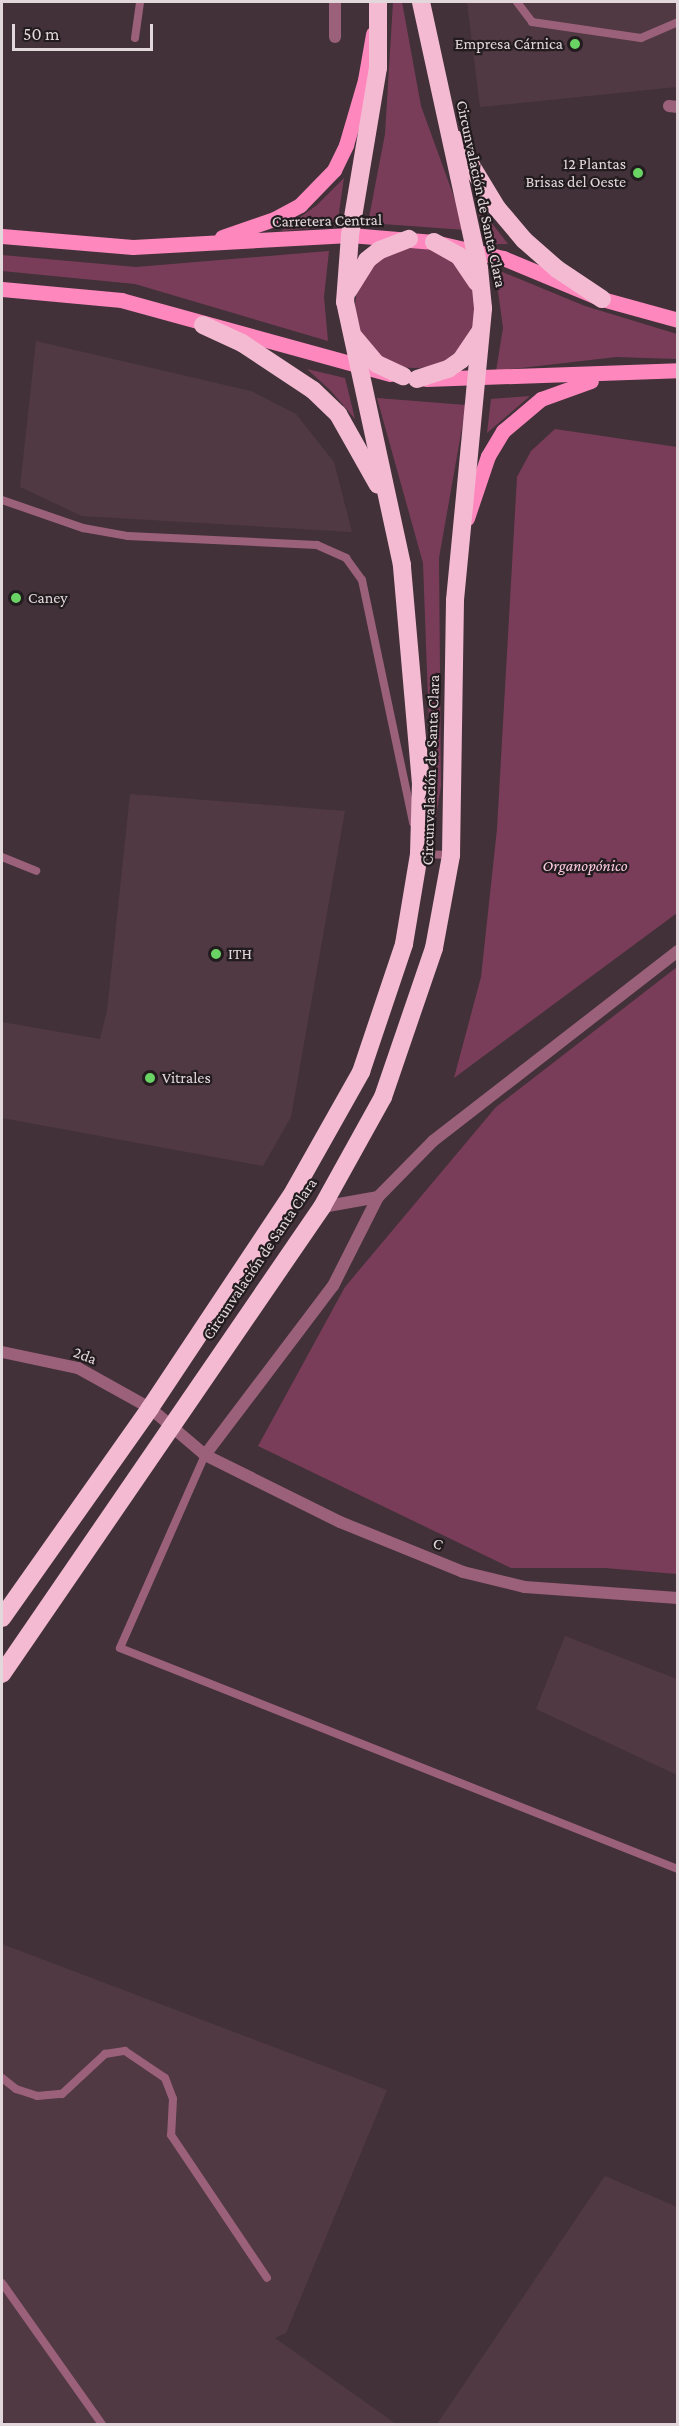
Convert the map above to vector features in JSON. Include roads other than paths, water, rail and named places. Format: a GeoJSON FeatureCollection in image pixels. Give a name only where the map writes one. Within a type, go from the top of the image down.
{"type":"FeatureCollection","features":[{"type":"Feature","properties":{"kind":"highway","name":"Circunvalación de Santa Clara"},"geometry":{"type":"LineString","coordinates":[[2,1674],[170,1425],[322,1207],[383,1097],[434,948],[451,855],[455,600],[483,313],[475,251],[421,2]]}},
{"type":"Feature","properties":{"kind":"highway","name":"Circunvalación de Santa Clara"},"geometry":{"type":"LineString","coordinates":[[2,1618],[150,1408],[294,1191],[361,1072],[404,944],[419,854],[422,784],[402,565],[346,309],[350,235],[378,68],[378,6]]}},
{"type":"Feature","properties":{"kind":"highway"},"geometry":{"type":"LineString","coordinates":[[445,121],[481,184],[524,240],[557,269],[602,299]]}},
{"type":"Feature","properties":{"kind":"highway"},"geometry":{"type":"LineString","coordinates":[[410,239],[380,250],[367,260],[349,286],[346,309],[366,354],[410,377],[448,369],[461,360],[476,341],[483,313],[469,267],[434,242]]}},
{"type":"Feature","properties":{"kind":"highway"},"geometry":{"type":"LineString","coordinates":[[203,325],[261,354],[314,390],[338,414],[390,507]]}},
{"type":"Feature","properties":{"kind":"main road"},"geometry":{"type":"LineString","coordinates":[[203,244],[274,219],[300,205],[334,170],[346,146],[365,80],[378,6]]}},
{"type":"Feature","properties":{"kind":"main road","name":"Carretera Central"},"geometry":{"type":"LineString","coordinates":[[2,236],[133,247],[350,235],[410,239],[434,242],[503,258],[602,299],[678,320]]}},
{"type":"Feature","properties":{"kind":"main road"},"geometry":{"type":"LineString","coordinates":[[2,289],[121,300],[358,368],[410,377],[478,380],[677,370]]}},
{"type":"Feature","properties":{"kind":"main road"},"geometry":{"type":"LineString","coordinates":[[462,535],[488,456],[503,431],[522,412],[542,399],[578,383],[677,370]]}},
{"type":"Feature","properties":{"kind":"street"},"geometry":{"type":"LineString","coordinates":[[335,2],[335,38]]}},
{"type":"Feature","properties":{"kind":"street"},"geometry":{"type":"LineString","coordinates":[[205,1455],[333,1286],[378,1197],[433,1141],[678,951]]}},
{"type":"Feature","properties":{"kind":"street"},"geometry":{"type":"LineString","coordinates":[[322,1207],[378,1197]]}},
{"type":"Feature","properties":{"kind":"street","name":"2da"},"geometry":{"type":"LineString","coordinates":[[2,1352],[78,1368],[150,1408],[170,1425]]}},
{"type":"Feature","properties":{"kind":"street","name":"C"},"geometry":{"type":"LineString","coordinates":[[170,1425],[205,1455],[340,1522],[463,1572],[525,1587],[678,1598]]}},
{"type":"Feature","properties":{"kind":"lane"},"geometry":{"type":"LineString","coordinates":[[135,38],[140,2]]}},
{"type":"Feature","properties":{"kind":"lane"},"geometry":{"type":"LineString","coordinates":[[517,2],[532,22],[641,38],[678,22]]}},
{"type":"Feature","properties":{"kind":"lane"},"geometry":{"type":"LineString","coordinates":[[2,500],[83,528],[128,536],[317,545],[346,558],[362,580],[419,854],[451,855]]}},
{"type":"Feature","properties":{"kind":"lane"},"geometry":{"type":"LineString","coordinates":[[2,857],[36,871]]}},
{"type":"Feature","properties":{"kind":"lane"},"geometry":{"type":"LineString","coordinates":[[205,1455],[120,1648],[678,1869]]}},
{"type":"Feature","properties":{"kind":"lane"},"geometry":{"type":"LineString","coordinates":[[2,2078],[16,2089],[37,2096],[62,2094],[105,2054],[125,2051],[165,2078],[173,2099],[171,2135],[267,2278]]}},
{"type":"Feature","properties":{"kind":"lane"},"geometry":{"type":"LineString","coordinates":[[2,2283],[102,2424]]}},
{"type":"Feature","properties":{"kind":"place","name":"Empresa Cárnica"},"geometry":{"type":"Point","coordinates":[575,44]}},
{"type":"Feature","properties":{"kind":"place","name":"12 Plantas Brisas del Oeste"},"geometry":{"type":"Point","coordinates":[638,173]}},
{"type":"Feature","properties":{"kind":"place","name":"Caney"},"geometry":{"type":"Point","coordinates":[16,598]}},
{"type":"Feature","properties":{"kind":"place","name":"ITH"},"geometry":{"type":"Point","coordinates":[216,954]}},
{"type":"Feature","properties":{"kind":"place","name":"Vitrales"},"geometry":{"type":"Point","coordinates":[150,1078]}},
{"type":"Feature","properties":{"kind":"park label","name":"Organopónico"},"geometry":{"type":"Point","coordinates":[585,866]}}]}
